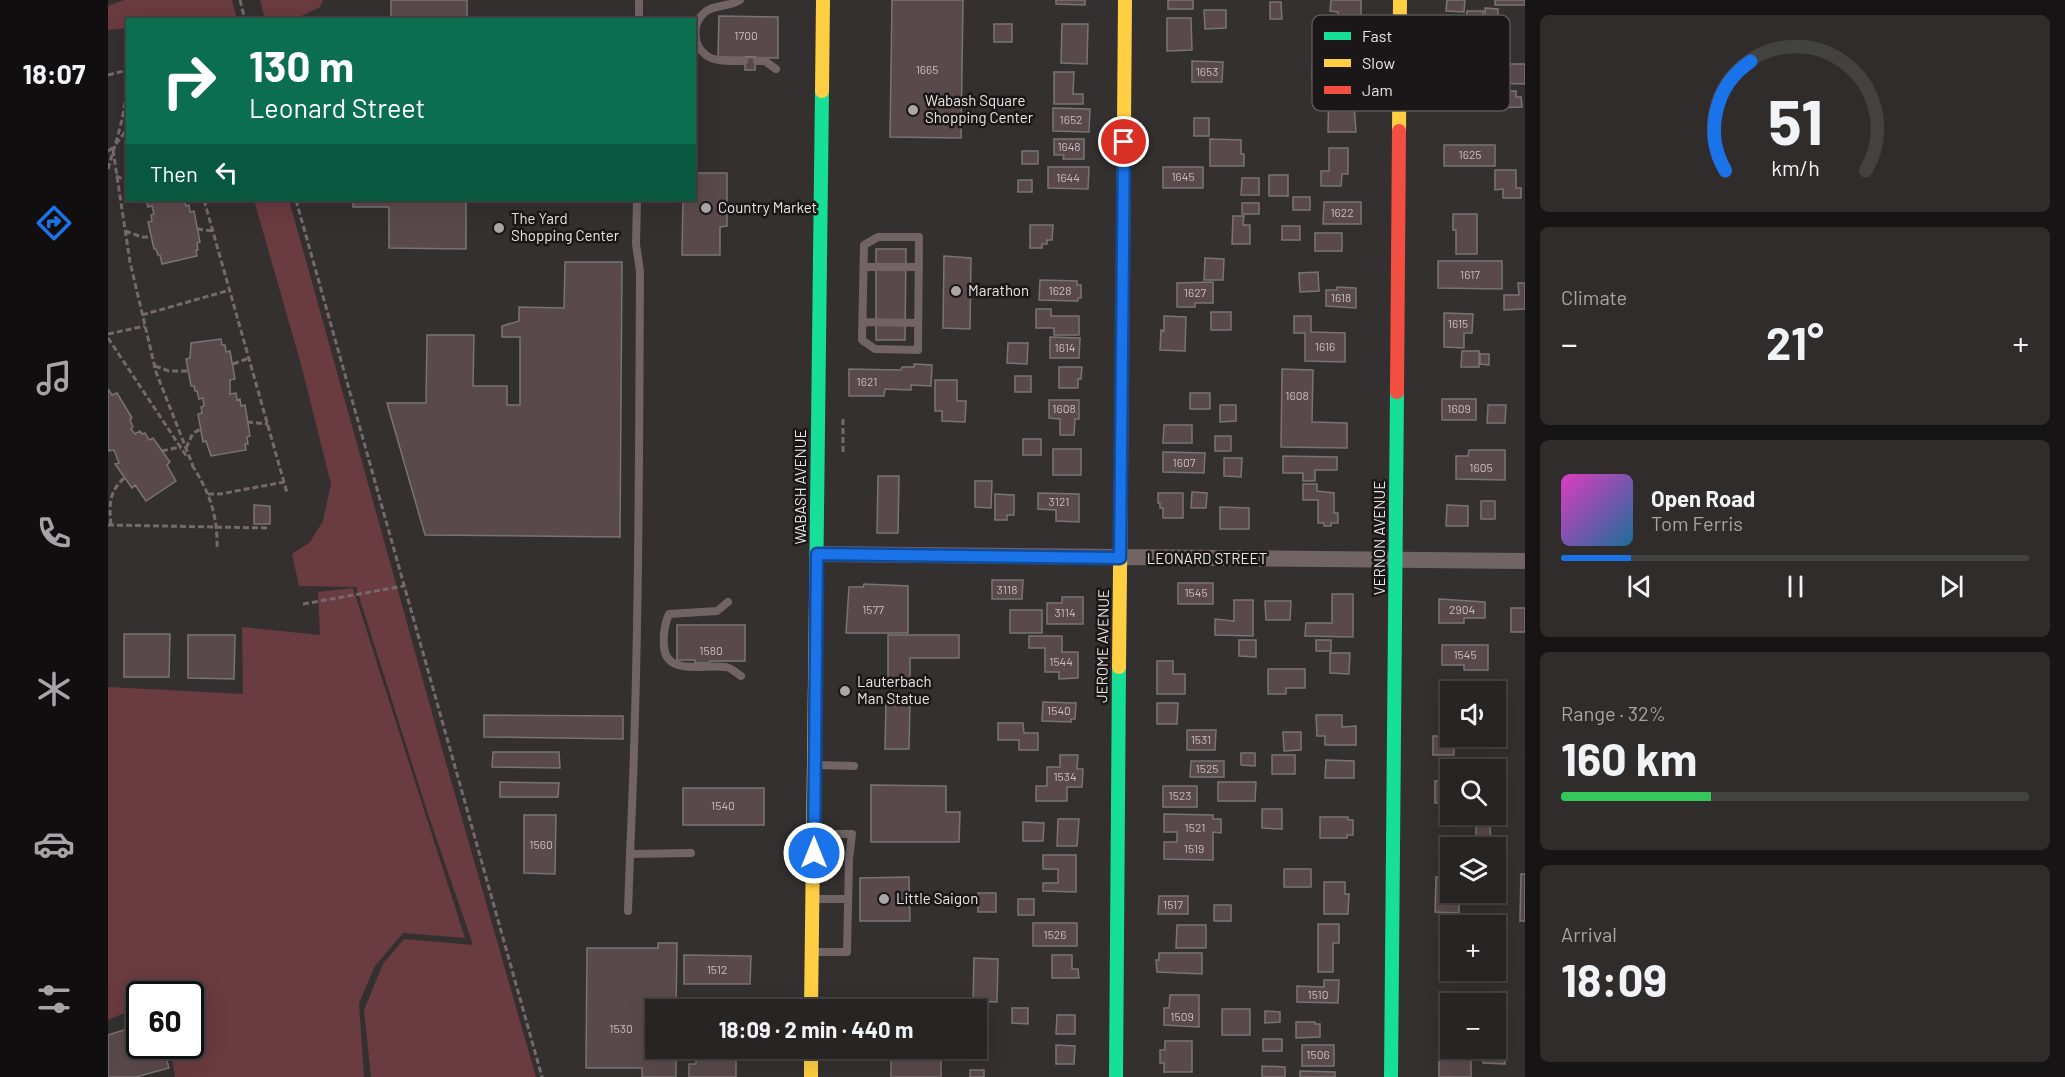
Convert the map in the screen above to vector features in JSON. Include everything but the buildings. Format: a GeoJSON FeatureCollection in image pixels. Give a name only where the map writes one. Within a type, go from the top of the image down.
{"type":"FeatureCollection","features":[{"type":"Feature","properties":{"kind":"street","name":"WABASH AVENUE"},"geometry":{"type":"LineString","coordinates":[[812,999],[823,0]]}},
{"type":"Feature","properties":{"kind":"street","name":"JEROME AVENUE"},"geometry":{"type":"LineString","coordinates":[[1116,1077],[1125,0]]}},
{"type":"Feature","properties":{"kind":"street","name":"VERNON AVENUE"},"geometry":{"type":"LineString","coordinates":[[1400,0],[1400,15]]}},
{"type":"Feature","properties":{"kind":"street","name":"VERNON AVENUE"},"geometry":{"type":"LineString","coordinates":[[1391,1077],[1399,111]]}},
{"type":"Feature","properties":{"kind":"street","name":"LEONARD STREET"},"geometry":{"type":"LineString","coordinates":[[817,554],[1525,561]]}},
{"type":"Feature","properties":{"kind":"street"},"geometry":{"type":"LineString","coordinates":[[811,1059],[811,1077]]}},
{"type":"Feature","properties":{"kind":"lane"},"geometry":{"type":"LineString","coordinates":[[639,0],[639,18]]}},
{"type":"Feature","properties":{"kind":"lane"},"geometry":{"type":"LineString","coordinates":[[696,24],[708,9],[734,4],[740,0]]}},
{"type":"Feature","properties":{"kind":"lane"},"geometry":{"type":"LineString","coordinates":[[696,38],[708,57],[744,61]]}},
{"type":"Feature","properties":{"kind":"lane"},"geometry":{"type":"LineString","coordinates":[[757,61],[765,61],[776,69]]}},
{"type":"Feature","properties":{"kind":"lane"},"geometry":{"type":"LineString","coordinates":[[628,911],[635,752],[638,522],[640,271],[636,244],[637,201]]}},
{"type":"Feature","properties":{"kind":"lane"},"geometry":{"type":"LineString","coordinates":[[878,237],[920,237],[918,351],[875,349],[862,340],[864,267],[864,245],[878,237]]}},
{"type":"Feature","properties":{"kind":"lane"},"geometry":{"type":"LineString","coordinates":[[864,267],[919,267]]}},
{"type":"Feature","properties":{"kind":"lane"},"geometry":{"type":"LineString","coordinates":[[863,322],[918,323]]}},
{"type":"Feature","properties":{"kind":"lane"},"geometry":{"type":"LineString","coordinates":[[728,602],[717,611],[669,614],[664,625],[664,652],[668,660],[675,665],[728,666],[741,676]]}},
{"type":"Feature","properties":{"kind":"lane"},"geometry":{"type":"LineString","coordinates":[[814,765],[854,766]]}},
{"type":"Feature","properties":{"kind":"lane"},"geometry":{"type":"LineString","coordinates":[[812,952],[847,952],[852,834],[814,834]]}},
{"type":"Feature","properties":{"kind":"lane"},"geometry":{"type":"LineString","coordinates":[[630,854],[690,853]]}},
{"type":"Feature","properties":{"kind":"lane"},"geometry":{"type":"LineString","coordinates":[[813,899],[848,899]]}},
{"type":"Feature","properties":{"kind":"path"},"geometry":{"type":"LineString","coordinates":[[240,0],[244,18]]}},
{"type":"Feature","properties":{"kind":"path"},"geometry":{"type":"LineString","coordinates":[[108,75],[126,70]]}},
{"type":"Feature","properties":{"kind":"path"},"geometry":{"type":"LineString","coordinates":[[108,169],[126,97]]}},
{"type":"Feature","properties":{"kind":"path"},"geometry":{"type":"LineString","coordinates":[[108,151],[126,132]]}},
{"type":"Feature","properties":{"kind":"path"},"geometry":{"type":"LineString","coordinates":[[114,147],[125,231],[142,315],[154,365],[183,449]]}},
{"type":"Feature","properties":{"kind":"path"},"geometry":{"type":"LineString","coordinates":[[116,176],[126,179]]}},
{"type":"Feature","properties":{"kind":"path"},"geometry":{"type":"LineString","coordinates":[[204,201],[287,493]]}},
{"type":"Feature","properties":{"kind":"path"},"geometry":{"type":"LineString","coordinates":[[296,201],[542,1077]]}},
{"type":"Feature","properties":{"kind":"path"},"geometry":{"type":"LineString","coordinates":[[197,229],[213,231]]}},
{"type":"Feature","properties":{"kind":"path"},"geometry":{"type":"LineString","coordinates":[[125,231],[142,237],[150,237]]}},
{"type":"Feature","properties":{"kind":"path"},"geometry":{"type":"LineString","coordinates":[[142,315],[230,290]]}},
{"type":"Feature","properties":{"kind":"path"},"geometry":{"type":"LineString","coordinates":[[108,334],[145,326]]}},
{"type":"Feature","properties":{"kind":"path"},"geometry":{"type":"LineString","coordinates":[[108,338],[183,449],[208,494],[218,527],[217,550]]}},
{"type":"Feature","properties":{"kind":"path"},"geometry":{"type":"LineString","coordinates":[[232,364],[249,358]]}},
{"type":"Feature","properties":{"kind":"path"},"geometry":{"type":"LineString","coordinates":[[154,365],[169,371],[188,371]]}},
{"type":"Feature","properties":{"kind":"path"},"geometry":{"type":"LineString","coordinates":[[843,417],[843,452]]}},
{"type":"Feature","properties":{"kind":"path"},"geometry":{"type":"LineString","coordinates":[[247,422],[268,424]]}},
{"type":"Feature","properties":{"kind":"path"},"geometry":{"type":"LineString","coordinates":[[183,449],[196,430],[201,429]]}},
{"type":"Feature","properties":{"kind":"path"},"geometry":{"type":"LineString","coordinates":[[162,451],[183,449]]}},
{"type":"Feature","properties":{"kind":"path"},"geometry":{"type":"LineString","coordinates":[[124,478],[110,496],[110,525],[268,528]]}},
{"type":"Feature","properties":{"kind":"path"},"geometry":{"type":"LineString","coordinates":[[208,494],[220,494],[284,482]]}},
{"type":"Feature","properties":{"kind":"path"},"geometry":{"type":"LineString","coordinates":[[303,604],[404,586]]}},
{"type":"Feature","properties":{"kind":"shaded area"},"geometry":{"type":"Polygon","coordinates":[[[124,0],[232,0],[237,18],[126,18],[126,28],[108,30],[108,6],[124,0]]]}},
{"type":"Feature","properties":{"kind":"shaded area"},"geometry":{"type":"Polygon","coordinates":[[[260,0],[323,0],[320,7],[297,18],[265,18],[260,0]]]}},
{"type":"Feature","properties":{"kind":"shaded area"},"geometry":{"type":"Polygon","coordinates":[[[254,201],[289,201],[536,1077],[371,1077],[364,1010],[383,964],[404,939],[473,945],[428,814],[356,587],[299,586],[292,554],[310,542],[323,521],[331,484],[302,368],[254,201]]]}},
{"type":"Feature","properties":{"kind":"shaded area"},"geometry":{"type":"Polygon","coordinates":[[[353,588],[465,938],[403,933],[375,966],[359,1003],[364,1077],[175,1077],[172,1059],[204,1059],[204,981],[126,981],[126,1012],[108,1020],[108,687],[243,694],[242,627],[320,635],[318,592],[353,588]]]}},
{"type":"Feature","properties":{"kind":"traffic: fast"},"geometry":{"type":"LineString","coordinates":[[816,596],[822,91]]}},
{"type":"Feature","properties":{"kind":"traffic: fast"},"geometry":{"type":"LineString","coordinates":[[1391,1077],[1397,392]]}},
{"type":"Feature","properties":{"kind":"traffic: fast"},"geometry":{"type":"LineString","coordinates":[[1116,1077],[1119,667]]}},
{"type":"Feature","properties":{"kind":"traffic: slow"},"geometry":{"type":"LineString","coordinates":[[822,91],[823,0]]}},
{"type":"Feature","properties":{"kind":"traffic: slow"},"geometry":{"type":"LineString","coordinates":[[1123,251],[1125,0]]}},
{"type":"Feature","properties":{"kind":"traffic: slow"},"geometry":{"type":"LineString","coordinates":[[1400,0],[1400,15]]}},
{"type":"Feature","properties":{"kind":"traffic: slow"},"geometry":{"type":"LineString","coordinates":[[1399,111],[1399,131]]}},
{"type":"Feature","properties":{"kind":"traffic: slow"},"geometry":{"type":"LineString","coordinates":[[1119,667],[1121,476]]}},
{"type":"Feature","properties":{"kind":"traffic: slow"},"geometry":{"type":"LineString","coordinates":[[811,999],[816,596]]}},
{"type":"Feature","properties":{"kind":"traffic: slow"},"geometry":{"type":"LineString","coordinates":[[811,1059],[811,1077]]}},
{"type":"Feature","properties":{"kind":"traffic: jam"},"geometry":{"type":"LineString","coordinates":[[1397,392],[1399,131]]}},
{"type":"Feature","properties":{"kind":"traffic: jam"},"geometry":{"type":"LineString","coordinates":[[1121,476],[1123,251]]}},
{"type":"Feature","properties":{"kind":"place","name":"Wabash Square Shopping Center"},"geometry":{"type":"Point","coordinates":[913,110]}},
{"type":"Feature","properties":{"kind":"place","name":"Country Market"},"geometry":{"type":"Point","coordinates":[706,208]}},
{"type":"Feature","properties":{"kind":"place","name":"The Yard Shopping Center"},"geometry":{"type":"Point","coordinates":[499,228]}},
{"type":"Feature","properties":{"kind":"place","name":"Marathon"},"geometry":{"type":"Point","coordinates":[956,291]}},
{"type":"Feature","properties":{"kind":"place","name":"Lauterbach Man Statue"},"geometry":{"type":"Point","coordinates":[845,691]}},
{"type":"Feature","properties":{"kind":"place","name":"Little Saigon"},"geometry":{"type":"Point","coordinates":[884,899]}},
{"type":"Feature","properties":{"kind":"route"},"geometry":{"type":"LineString","coordinates":[[814,853],[817,554],[1120,558],[1124,142]]}}]}
